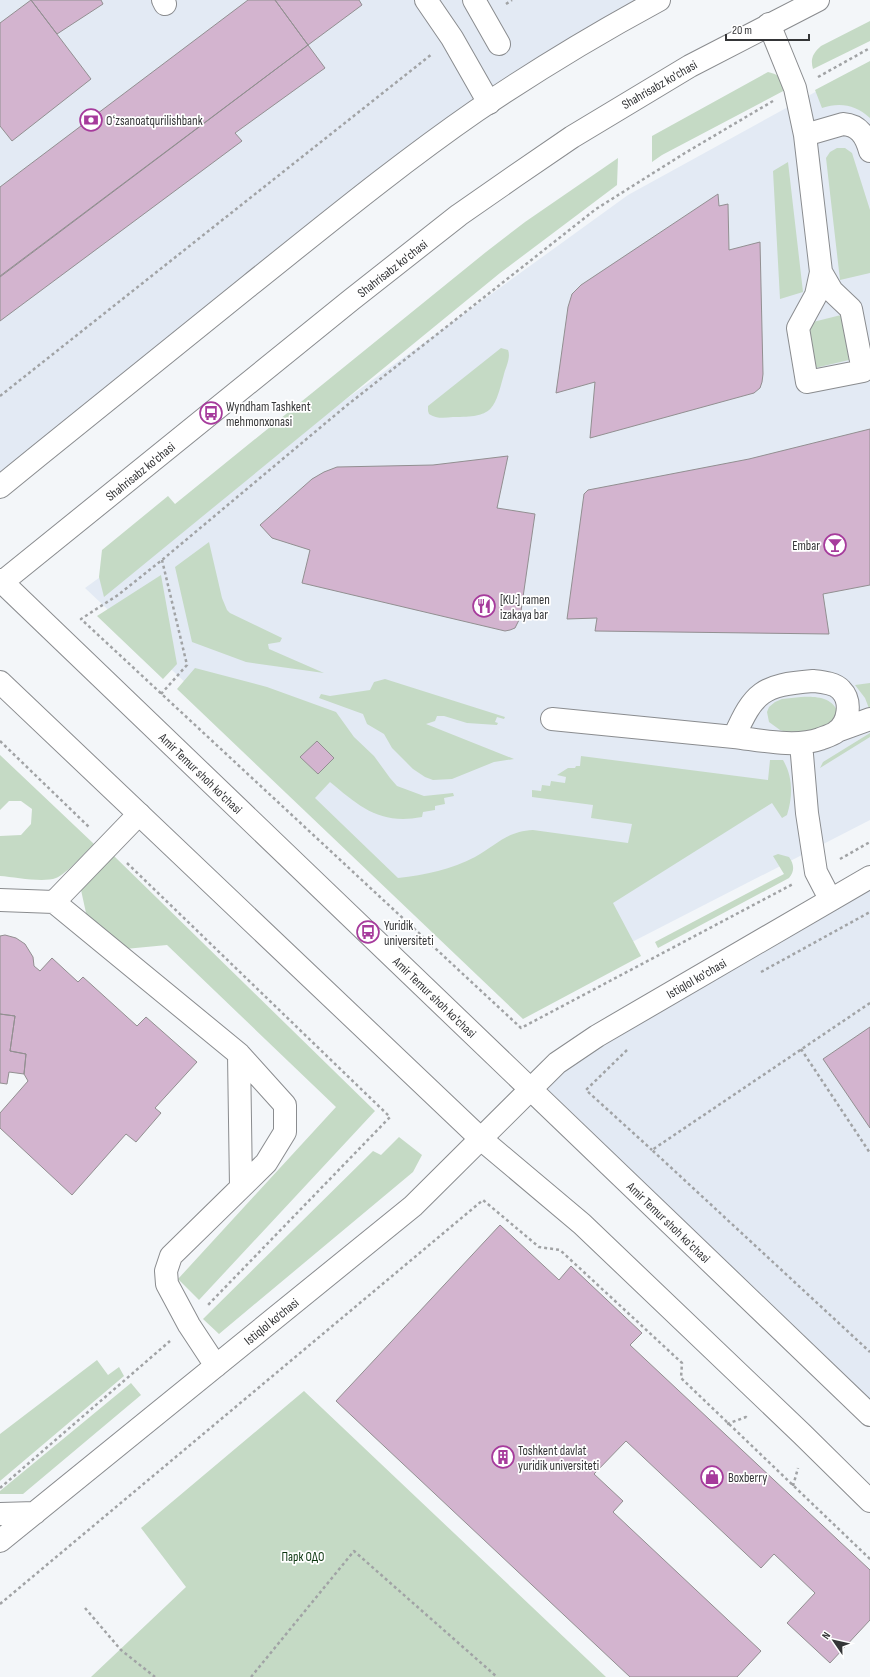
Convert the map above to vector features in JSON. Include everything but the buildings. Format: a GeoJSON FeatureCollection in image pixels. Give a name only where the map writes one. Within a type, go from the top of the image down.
{"type":"FeatureCollection","features":[{"type":"Feature","properties":{"kind":"main road"},"geometry":{"type":"LineString","coordinates":[[426,0],[452,38],[489,103]]}},
{"type":"Feature","properties":{"kind":"main road"},"geometry":{"type":"LineString","coordinates":[[0,488],[309,238],[418,153],[533,73],[592,37],[659,0]]}},
{"type":"Feature","properties":{"kind":"main road","name":"Shahrisabz ko'chasi"},"geometry":{"type":"LineString","coordinates":[[1,582],[351,300],[459,215],[572,137],[630,100],[690,66],[818,0]]}},
{"type":"Feature","properties":{"kind":"main road"},"geometry":{"type":"LineString","coordinates":[[480,9],[499,44]]}},
{"type":"Feature","properties":{"kind":"main road"},"geometry":{"type":"LineString","coordinates":[[769,24],[795,88],[805,135],[821,272],[816,295],[798,328],[807,382],[863,371],[851,309],[832,291],[821,272]]}},
{"type":"Feature","properties":{"kind":"main road"},"geometry":{"type":"LineString","coordinates":[[805,135],[843,124],[849,124],[859,129],[863,134],[870,150]]}},
{"type":"Feature","properties":{"kind":"main road","name":"Amir Temur shoh ko'chasi"},"geometry":{"type":"LineString","coordinates":[[1,582],[870,1415]]}},
{"type":"Feature","properties":{"kind":"main road"},"geometry":{"type":"LineString","coordinates":[[734,738],[749,705],[758,696],[777,686],[813,681],[841,689],[848,702],[846,718],[837,731]]}},
{"type":"Feature","properties":{"kind":"main road"},"geometry":{"type":"LineString","coordinates":[[0,682],[481,1139],[582,1224],[796,1428],[870,1501]]}},
{"type":"Feature","properties":{"kind":"main road"},"geometry":{"type":"LineString","coordinates":[[552,719],[734,738],[801,743],[819,739],[837,731],[870,720]]}},
{"type":"Feature","properties":{"kind":"main road"},"geometry":{"type":"LineString","coordinates":[[801,743],[807,813],[816,872],[830,899]]}},
{"type":"Feature","properties":{"kind":"main road"},"geometry":{"type":"LineString","coordinates":[[54,902],[139,814]]}},
{"type":"Feature","properties":{"kind":"main road","name":"Istiqlol ko'chasi"},"geometry":{"type":"LineString","coordinates":[[531,1089],[557,1063],[597,1036],[870,877]]}},
{"type":"Feature","properties":{"kind":"main road"},"geometry":{"type":"LineString","coordinates":[[0,900],[54,902],[239,1054],[285,1105],[285,1132],[266,1163],[171,1256],[166,1271],[167,1284],[181,1311],[216,1366]]}},
{"type":"Feature","properties":{"kind":"main road"},"geometry":{"type":"LineString","coordinates":[[239,1054],[241,1187]]}},
{"type":"Feature","properties":{"kind":"main road","name":"Istiqlol ko‘chasi"},"geometry":{"type":"LineString","coordinates":[[0,1541],[413,1206],[531,1089]]}},
{"type":"Feature","properties":{"kind":"main road"},"geometry":{"type":"LineString","coordinates":[[0,1514],[35,1513]]}},
{"type":"Feature","properties":{"kind":"path"},"geometry":{"type":"LineString","coordinates":[[480,9],[512,0]]}},
{"type":"Feature","properties":{"kind":"path"},"geometry":{"type":"LineString","coordinates":[[0,396],[452,38]]}},
{"type":"Feature","properties":{"kind":"path"},"geometry":{"type":"LineString","coordinates":[[870,48],[795,88],[685,152],[596,209],[346,406],[162,560],[118,595],[81,619],[521,1028],[870,842]]}},
{"type":"Feature","properties":{"kind":"path"},"geometry":{"type":"LineString","coordinates":[[161,694],[187,665],[162,560]]}},
{"type":"Feature","properties":{"kind":"path"},"geometry":{"type":"LineString","coordinates":[[0,741],[390,1117]]}},
{"type":"Feature","properties":{"kind":"path"},"geometry":{"type":"LineString","coordinates":[[759,973],[870,912]]}},
{"type":"Feature","properties":{"kind":"path"},"geometry":{"type":"LineString","coordinates":[[652,1150],[870,1003]]}},
{"type":"Feature","properties":{"kind":"path"},"geometry":{"type":"LineString","coordinates":[[630,1049],[623,1053],[586,1090],[870,1352]]}},
{"type":"Feature","properties":{"kind":"path"},"geometry":{"type":"LineString","coordinates":[[801,1049],[870,1153]]}},
{"type":"Feature","properties":{"kind":"path"},"geometry":{"type":"LineString","coordinates":[[0,1604],[483,1200],[539,1247],[560,1250],[682,1363],[681,1378],[792,1486],[870,1559]]}},
{"type":"Feature","properties":{"kind":"path"},"geometry":{"type":"LineString","coordinates":[[728,1424],[746,1417],[751,1422]]}},
{"type":"Feature","properties":{"kind":"path"},"geometry":{"type":"LineString","coordinates":[[792,1486],[799,1468],[794,1463]]}},
{"type":"Feature","properties":{"kind":"path"},"geometry":{"type":"LineString","coordinates":[[251,1677],[354,1551],[497,1677]]}},
{"type":"Feature","properties":{"kind":"path"},"geometry":{"type":"LineString","coordinates":[[86,1608],[121,1650],[155,1677]]}},
{"type":"Feature","properties":{"kind":"shaded area"},"geometry":{"type":"Polygon","coordinates":[[[0,0],[659,0],[533,73],[0,487],[0,0]]]}},
{"type":"Feature","properties":{"kind":"shaded area"},"geometry":{"type":"Polygon","coordinates":[[[870,62],[870,820],[521,999],[85,588],[628,195],[870,62]]]}},
{"type":"Feature","properties":{"kind":"shaded area"},"geometry":{"type":"Polygon","coordinates":[[[870,877],[870,1415],[531,1089],[870,877]]]}},
{"type":"Feature","properties":{"kind":"green space"},"geometry":{"type":"Polygon","coordinates":[[[870,21],[870,41],[813,69],[813,56],[821,46],[870,21]]]}},
{"type":"Feature","properties":{"kind":"green space"},"geometry":{"type":"Polygon","coordinates":[[[870,61],[870,118],[859,110],[848,106],[835,105],[822,108],[815,90],[870,61]]]}},
{"type":"Feature","properties":{"kind":"green space"},"geometry":{"type":"Polygon","coordinates":[[[768,72],[775,74],[780,78],[784,82],[787,89],[662,155],[652,162],[652,136],[768,72]]]}},
{"type":"Feature","properties":{"kind":"green space"},"geometry":{"type":"Polygon","coordinates":[[[837,148],[845,148],[852,153],[870,210],[870,273],[840,280],[826,158],[830,152],[837,148]]]}},
{"type":"Feature","properties":{"kind":"green space"},"geometry":{"type":"Polygon","coordinates":[[[618,158],[617,185],[500,273],[104,597],[99,577],[102,550],[168,496],[175,504],[486,252],[525,222],[618,158]]]}},
{"type":"Feature","properties":{"kind":"green space"},"geometry":{"type":"Polygon","coordinates":[[[788,162],[803,292],[780,299],[773,171],[788,162]]]}},
{"type":"Feature","properties":{"kind":"green space"},"geometry":{"type":"Polygon","coordinates":[[[841,315],[849,360],[815,368],[809,323],[841,315]]]}},
{"type":"Feature","properties":{"kind":"green space"},"geometry":{"type":"Polygon","coordinates":[[[501,348],[508,350],[509,359],[494,404],[490,409],[484,413],[466,417],[441,418],[429,414],[428,406],[501,348]]]}},
{"type":"Feature","properties":{"kind":"green space"},"geometry":{"type":"Polygon","coordinates":[[[209,542],[222,598],[227,610],[230,613],[282,638],[280,642],[268,644],[269,649],[324,673],[246,662],[192,642],[175,567],[209,542]]]}},
{"type":"Feature","properties":{"kind":"green space"},"geometry":{"type":"Polygon","coordinates":[[[161,575],[177,664],[163,679],[97,616],[161,575]]]}},
{"type":"Feature","properties":{"kind":"green space"},"geometry":{"type":"Polygon","coordinates":[[[195,668],[267,687],[336,712],[354,737],[374,756],[397,786],[424,796],[453,793],[454,796],[444,798],[445,804],[435,806],[435,810],[423,812],[422,817],[407,819],[382,816],[372,812],[351,799],[330,782],[315,798],[398,878],[428,873],[457,865],[475,857],[502,839],[524,831],[533,830],[628,843],[632,824],[591,818],[593,805],[532,797],[532,790],[541,791],[542,785],[550,786],[551,781],[565,783],[566,777],[557,775],[568,768],[580,766],[581,756],[768,780],[770,760],[783,760],[789,773],[791,787],[789,808],[787,815],[782,818],[772,803],[613,903],[641,956],[523,1019],[177,689],[195,668]]]}},
{"type":"Feature","properties":{"kind":"green space"},"geometry":{"type":"Polygon","coordinates":[[[385,679],[505,717],[504,719],[497,717],[495,722],[498,723],[497,725],[467,723],[444,716],[437,716],[435,721],[426,724],[514,759],[494,762],[452,779],[433,780],[425,777],[413,769],[392,748],[384,734],[367,724],[363,714],[319,698],[321,694],[330,696],[370,690],[374,682],[385,679]]]}},
{"type":"Feature","properties":{"kind":"green space"},"geometry":{"type":"Polygon","coordinates":[[[870,683],[870,711],[865,698],[855,685],[870,683]]]}},
{"type":"Feature","properties":{"kind":"green space"},"geometry":{"type":"Polygon","coordinates":[[[818,697],[832,704],[838,713],[833,723],[810,732],[787,732],[780,730],[769,722],[767,712],[769,707],[775,702],[782,699],[818,697]]]}},
{"type":"Feature","properties":{"kind":"green space"},"geometry":{"type":"Polygon","coordinates":[[[870,733],[870,737],[820,768],[823,762],[870,733]]]}},
{"type":"Feature","properties":{"kind":"green space"},"geometry":{"type":"Polygon","coordinates":[[[0,755],[94,844],[71,867],[56,878],[37,880],[0,876],[0,836],[21,835],[31,824],[32,809],[21,801],[9,801],[0,810],[0,755]]]}},
{"type":"Feature","properties":{"kind":"green space"},"geometry":{"type":"Polygon","coordinates":[[[778,854],[789,857],[792,862],[793,870],[789,878],[658,948],[655,942],[784,874],[773,856],[778,854]]]}},
{"type":"Feature","properties":{"kind":"green space"},"geometry":{"type":"Polygon","coordinates":[[[114,856],[375,1111],[199,1300],[178,1279],[336,1107],[167,945],[125,949],[88,922],[81,890],[114,856]]]}},
{"type":"Feature","properties":{"kind":"green space"},"geometry":{"type":"Polygon","coordinates":[[[399,1137],[422,1155],[413,1172],[219,1334],[203,1319],[373,1151],[381,1155],[399,1137]]]}},
{"type":"Feature","properties":{"kind":"green space"},"geometry":{"type":"Polygon","coordinates":[[[97,1360],[108,1375],[119,1367],[124,1376],[0,1481],[0,1434],[97,1360]]]}},
{"type":"Feature","properties":{"kind":"green space"},"geometry":{"type":"Polygon","coordinates":[[[131,1383],[141,1395],[23,1494],[0,1494],[0,1491],[131,1383]]]}},
{"type":"Feature","properties":{"kind":"green space","name":"Парк ОДО"},"geometry":{"type":"Polygon","coordinates":[[[304,1391],[606,1677],[91,1677],[186,1587],[141,1528],[304,1391]]]}},
{"type":"Feature","properties":{"kind":"place","name":"Oʻzsanoatqurilishbank"},"geometry":{"type":"Point","coordinates":[91,120]}},
{"type":"Feature","properties":{"kind":"place","name":"Wyndham Tashkent mehmonxonasi"},"geometry":{"type":"Point","coordinates":[211,413]}},
{"type":"Feature","properties":{"kind":"place","name":"Embar"},"geometry":{"type":"Point","coordinates":[835,545]}},
{"type":"Feature","properties":{"kind":"place","name":"[KU:] ramen izakaya bar"},"geometry":{"type":"Point","coordinates":[484,606]}},
{"type":"Feature","properties":{"kind":"place","name":"Yuridik universiteti"},"geometry":{"type":"Point","coordinates":[368,932]}},
{"type":"Feature","properties":{"kind":"place","name":"Toshkent davlat yuridik universiteti"},"geometry":{"type":"Point","coordinates":[503,1457]}},
{"type":"Feature","properties":{"kind":"place","name":"Boxberry"},"geometry":{"type":"Point","coordinates":[712,1477]}}]}
